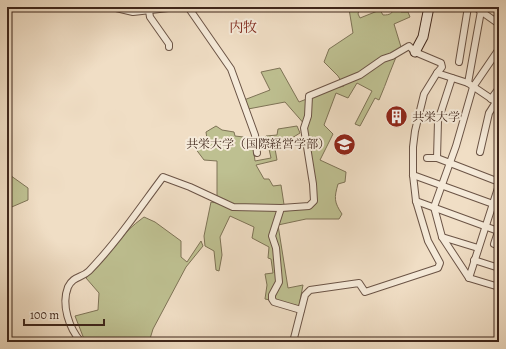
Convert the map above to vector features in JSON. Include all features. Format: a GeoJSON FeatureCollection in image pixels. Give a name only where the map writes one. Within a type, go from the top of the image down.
{"type":"FeatureCollection","features":[{"type":"Feature","properties":{"kind":"street"},"geometry":{"type":"LineString","coordinates":[[112,7],[133,12],[177,7]]}},
{"type":"Feature","properties":{"kind":"street"},"geometry":{"type":"LineString","coordinates":[[188,7],[231,70],[255,135],[257,153]]}},
{"type":"Feature","properties":{"kind":"street"},"geometry":{"type":"LineString","coordinates":[[415,52],[423,37],[429,7]]}},
{"type":"Feature","properties":{"kind":"street"},"geometry":{"type":"LineString","coordinates":[[459,62],[468,7]]}},
{"type":"Feature","properties":{"kind":"street"},"geometry":{"type":"LineString","coordinates":[[475,7],[499,24]]}},
{"type":"Feature","properties":{"kind":"street"},"geometry":{"type":"LineString","coordinates":[[149,11],[150,17],[169,44],[169,47]]}},
{"type":"Feature","properties":{"kind":"street"},"geometry":{"type":"LineString","coordinates":[[481,11],[470,85],[450,163],[434,207],[442,237],[469,278],[499,287]]}},
{"type":"Feature","properties":{"kind":"street"},"geometry":{"type":"LineString","coordinates":[[81,342],[73,332],[69,318],[66,300],[68,288],[74,279],[87,273],[104,256],[163,177],[233,206],[281,208],[309,206],[314,201],[313,184],[304,128],[308,116],[309,96],[360,75],[382,59],[392,56],[409,46],[415,52],[441,63],[442,67],[424,94],[418,113],[413,147],[413,175],[416,201],[428,241],[440,263],[438,268],[365,292],[359,283],[310,290],[305,295],[293,342]]}},
{"type":"Feature","properties":{"kind":"street"},"geometry":{"type":"LineString","coordinates":[[470,85],[499,49]]}},
{"type":"Feature","properties":{"kind":"street"},"geometry":{"type":"LineString","coordinates":[[437,73],[470,85],[495,102]]}},
{"type":"Feature","properties":{"kind":"street"},"geometry":{"type":"LineString","coordinates":[[437,158],[438,121],[452,78]]}},
{"type":"Feature","properties":{"kind":"street"},"geometry":{"type":"LineString","coordinates":[[480,152],[489,113],[495,102],[499,88]]}},
{"type":"Feature","properties":{"kind":"street"},"geometry":{"type":"LineString","coordinates":[[427,158],[437,158],[499,183],[469,278]]}},
{"type":"Feature","properties":{"kind":"street"},"geometry":{"type":"LineString","coordinates":[[413,175],[493,204]]}},
{"type":"Feature","properties":{"kind":"street"},"geometry":{"type":"LineString","coordinates":[[416,201],[485,227],[499,230],[494,244],[499,245]]}},
{"type":"Feature","properties":{"kind":"street"},"geometry":{"type":"LineString","coordinates":[[281,208],[272,236],[276,248],[279,282],[272,295],[272,299],[274,302],[301,310]]}},
{"type":"Feature","properties":{"kind":"street"},"geometry":{"type":"LineString","coordinates":[[442,237],[478,248]]}},
{"type":"Feature","properties":{"kind":"street"},"geometry":{"type":"LineString","coordinates":[[474,260],[499,268]]}},
{"type":"Feature","properties":{"kind":"street"},"geometry":{"type":"LineString","coordinates":[[95,342],[110,342]]}},
{"type":"Feature","properties":{"kind":"green space"},"geometry":{"type":"Polygon","coordinates":[[[344,7],[354,7],[359,10],[358,14],[360,18],[380,10],[383,15],[389,14],[392,13],[395,7],[401,12],[408,12],[410,17],[394,24],[401,47],[379,100],[375,98],[360,126],[355,124],[372,91],[357,83],[348,98],[336,93],[324,125],[333,134],[320,160],[346,172],[345,182],[338,184],[336,193],[336,203],[342,214],[339,219],[306,219],[278,225],[288,288],[303,285],[299,306],[265,299],[267,285],[265,274],[273,273],[271,259],[268,258],[269,247],[252,238],[254,227],[230,216],[220,237],[222,255],[219,271],[216,270],[214,251],[205,246],[204,236],[211,202],[217,203],[217,161],[204,160],[195,148],[208,146],[206,132],[216,126],[222,130],[234,132],[235,136],[252,138],[255,161],[271,158],[269,149],[258,148],[257,138],[265,139],[266,136],[277,135],[278,129],[297,126],[300,133],[284,143],[274,143],[277,160],[256,165],[264,179],[269,179],[273,186],[281,185],[285,211],[303,209],[316,204],[306,126],[285,102],[248,109],[244,100],[270,90],[261,72],[280,68],[299,102],[344,86],[338,76],[324,62],[329,49],[353,33],[349,9],[344,7]]]}},
{"type":"Feature","properties":{"kind":"green space"},"geometry":{"type":"Polygon","coordinates":[[[7,173],[28,188],[28,200],[7,209],[7,173]]]}},
{"type":"Feature","properties":{"kind":"green space"},"geometry":{"type":"Polygon","coordinates":[[[144,217],[155,222],[181,241],[181,257],[187,262],[201,241],[203,246],[186,267],[153,329],[149,342],[111,342],[103,338],[84,339],[75,316],[98,310],[99,293],[86,278],[128,230],[144,217]]]}},
{"type":"Feature","properties":{"kind":"place","name":"共栄大学"},"geometry":{"type":"Point","coordinates":[397,117]}},
{"type":"Feature","properties":{"kind":"place","name":"共栄大学（国際経営学部）"},"geometry":{"type":"Point","coordinates":[345,144]}},
{"type":"Feature","properties":{"kind":"district","name":"内牧"},"geometry":{"type":"Point","coordinates":[243,27]}}]}
